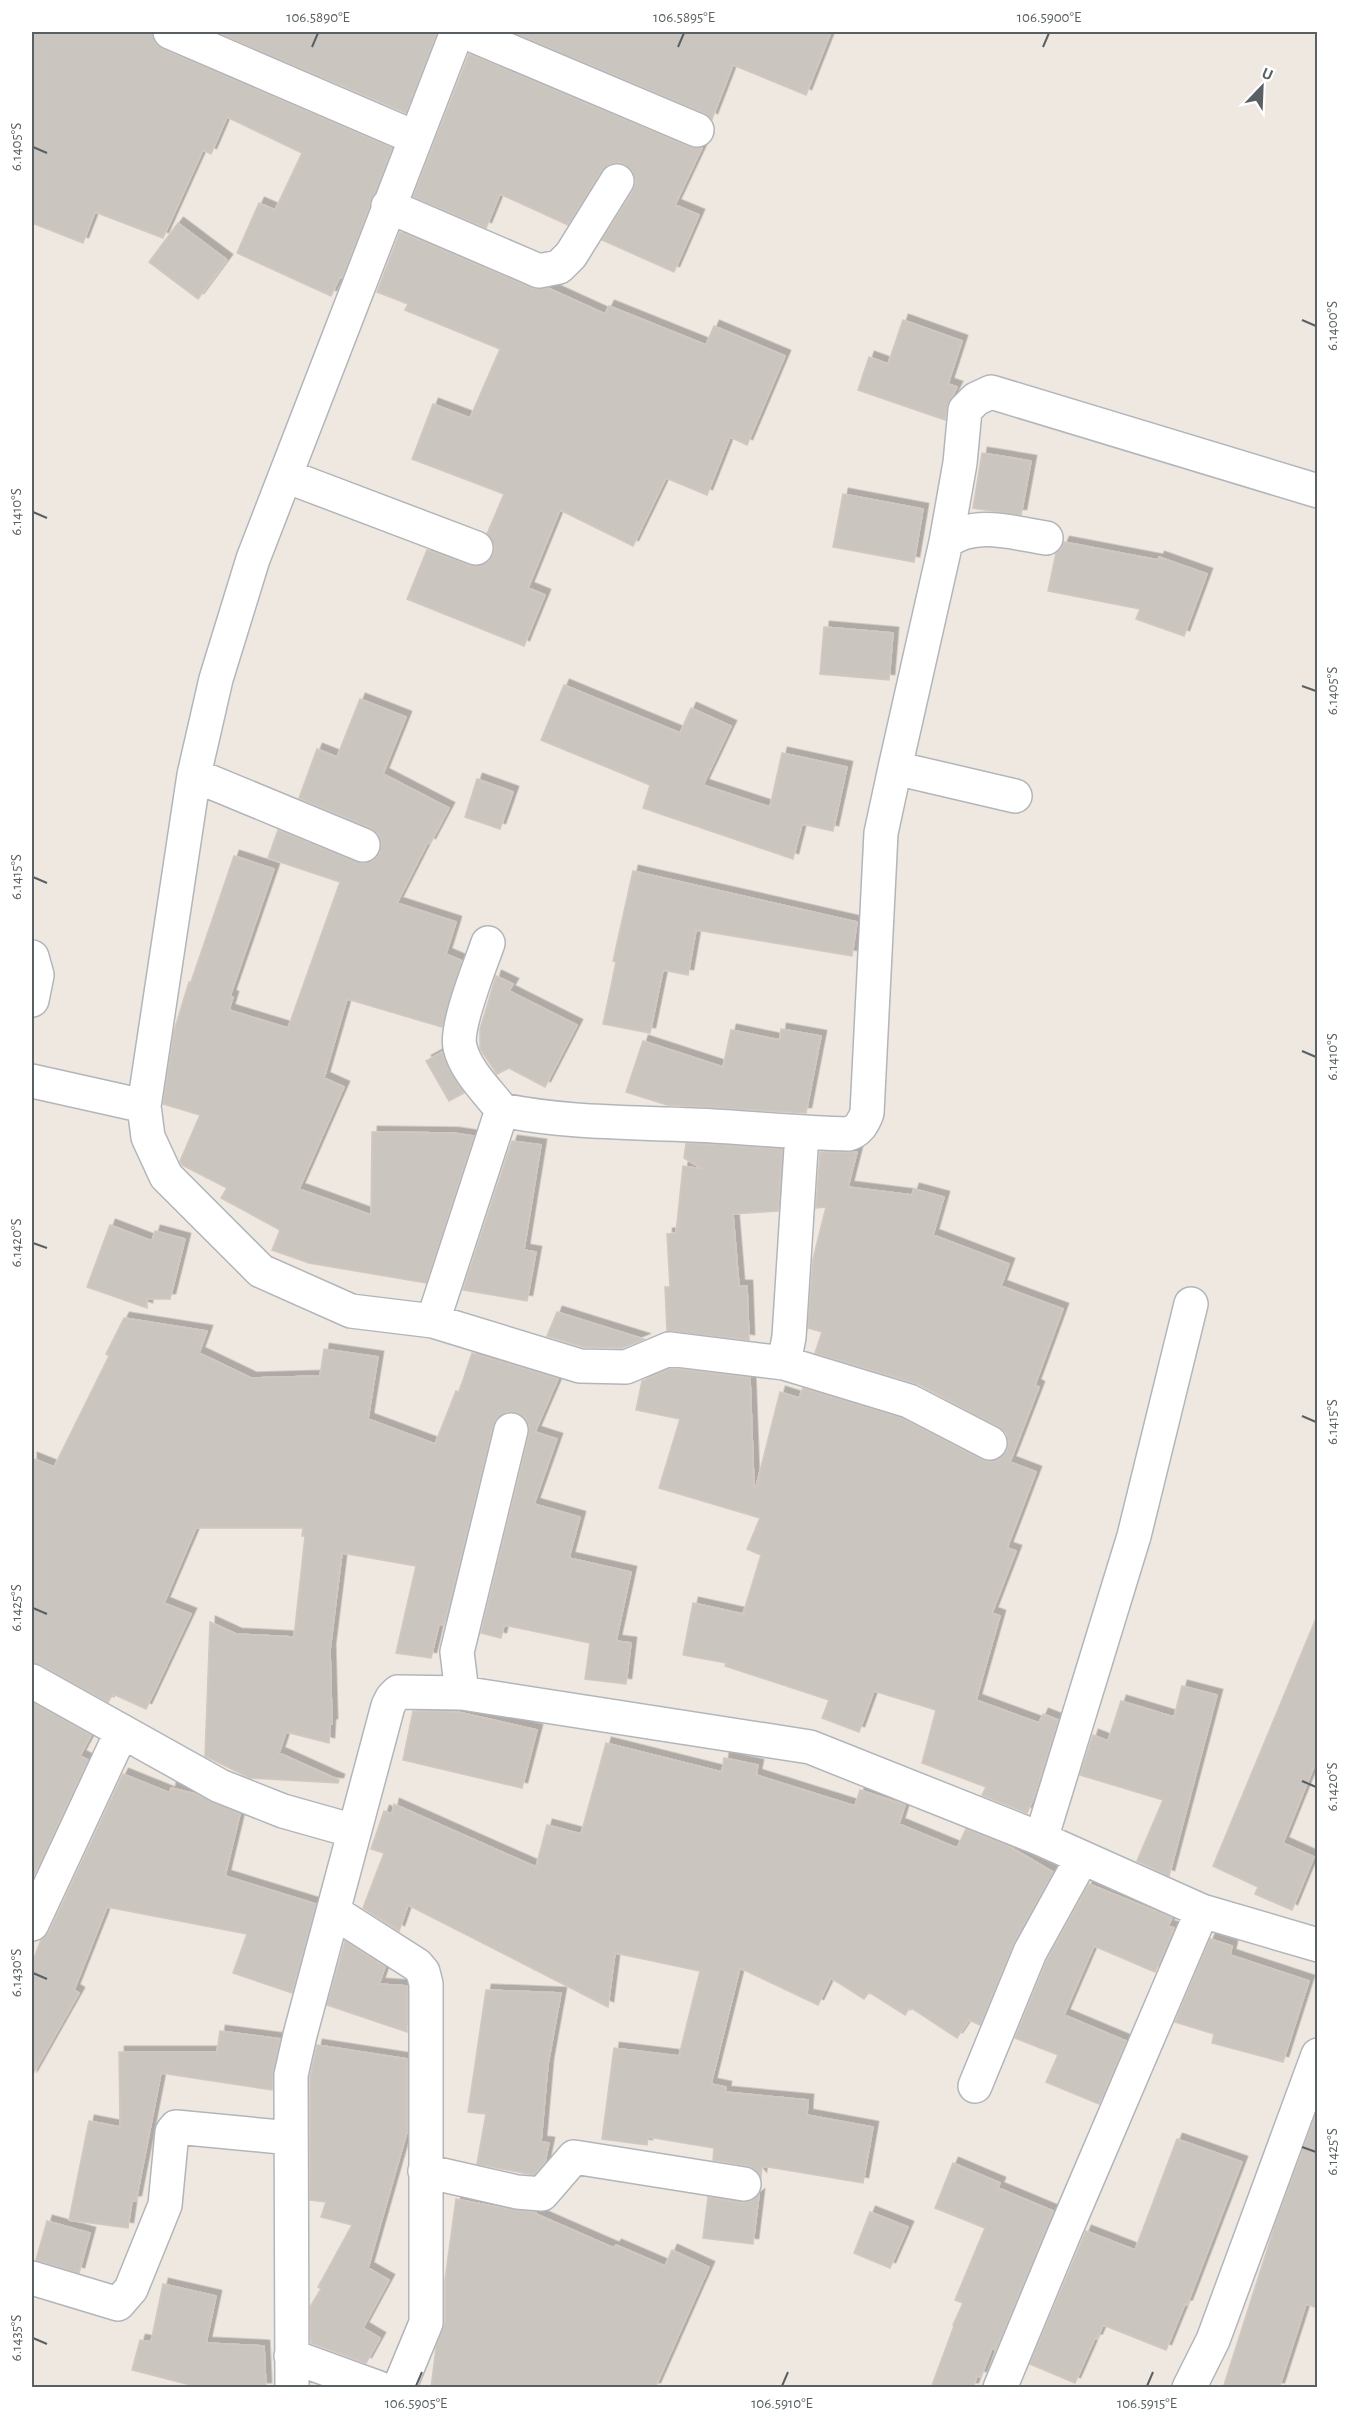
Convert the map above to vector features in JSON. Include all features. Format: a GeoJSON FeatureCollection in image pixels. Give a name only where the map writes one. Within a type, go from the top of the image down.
{"type":"FeatureCollection","features":[{"type":"Feature","properties":{"kind":"street"},"geometry":{"type":"LineString","coordinates":[[170,32],[416,138]]}},
{"type":"Feature","properties":{"kind":"street"},"geometry":{"type":"LineString","coordinates":[[457,32],[253,559],[216,679],[194,775],[144,1106],[148,1137],[166,1176],[261,1271],[351,1311],[433,1321],[580,1366],[626,1367],[669,1349],[784,1363],[909,1401],[990,1443]]}},
{"type":"Feature","properties":{"kind":"street"},"geometry":{"type":"LineString","coordinates":[[465,32],[697,130]]}},
{"type":"Feature","properties":{"kind":"street"},"geometry":{"type":"LineString","coordinates":[[388,206],[539,271],[559,267],[571,255],[617,181]]}},
{"type":"Feature","properties":{"kind":"street"},"geometry":{"type":"LineString","coordinates":[[488,943],[461,1027],[460,1047],[470,1069],[502,1110],[555,1119],[711,1126],[802,1133],[848,1134],[855,1132],[863,1123],[867,1113],[881,833],[946,542],[960,463],[966,410],[976,399],[991,392],[1317,491]]}},
{"type":"Feature","properties":{"kind":"street"},"geometry":{"type":"LineString","coordinates":[[286,476],[476,548]]}},
{"type":"Feature","properties":{"kind":"street"},"geometry":{"type":"LineString","coordinates":[[946,542],[956,535],[979,528],[1046,538]]}},
{"type":"Feature","properties":{"kind":"street"},"geometry":{"type":"LineString","coordinates":[[895,768],[1015,796]]}},
{"type":"Feature","properties":{"kind":"street"},"geometry":{"type":"LineString","coordinates":[[194,775],[363,845]]}},
{"type":"Feature","properties":{"kind":"street"},"geometry":{"type":"LineString","coordinates":[[32,957],[37,975],[32,1000]]}},
{"type":"Feature","properties":{"kind":"street"},"geometry":{"type":"LineString","coordinates":[[32,1081],[144,1106]]}},
{"type":"Feature","properties":{"kind":"street"},"geometry":{"type":"LineString","coordinates":[[433,1321],[502,1110]]}},
{"type":"Feature","properties":{"kind":"street"},"geometry":{"type":"LineString","coordinates":[[784,1363],[789,1337],[802,1133]]}},
{"type":"Feature","properties":{"kind":"street"},"geometry":{"type":"LineString","coordinates":[[1041,1839],[1134,1536],[1191,1304]]}},
{"type":"Feature","properties":{"kind":"street"},"geometry":{"type":"LineString","coordinates":[[462,1693],[457,1652],[511,1430]]}},
{"type":"Feature","properties":{"kind":"street"},"geometry":{"type":"LineString","coordinates":[[32,1681],[220,1786],[284,1811],[354,1831]]}},
{"type":"Feature","properties":{"kind":"street"},"geometry":{"type":"LineString","coordinates":[[379,2388],[291,2372],[291,2076],[388,1706],[398,1692],[462,1693],[810,1747],[1041,1839],[1202,1911],[1317,1945]]}},
{"type":"Feature","properties":{"kind":"street"},"geometry":{"type":"LineString","coordinates":[[32,1924],[122,1731]]}},
{"type":"Feature","properties":{"kind":"street"},"geometry":{"type":"LineString","coordinates":[[975,2086],[1030,1952],[1082,1858]]}},
{"type":"Feature","properties":{"kind":"street"},"geometry":{"type":"LineString","coordinates":[[1000,2388],[1202,1911]]}},
{"type":"Feature","properties":{"kind":"street"},"geometry":{"type":"LineString","coordinates":[[334,1912],[408,1959],[423,1972],[426,1984],[426,2323],[399,2388]]}},
{"type":"Feature","properties":{"kind":"street"},"geometry":{"type":"LineString","coordinates":[[1189,2388],[1213,2340],[1317,2055]]}},
{"type":"Feature","properties":{"kind":"street"},"geometry":{"type":"LineString","coordinates":[[32,2278],[118,2304],[124,2298],[131,2289],[165,2205],[172,2132],[176,2127],[291,2138]]}},
{"type":"Feature","properties":{"kind":"street"},"geometry":{"type":"LineString","coordinates":[[425,2171],[517,2192],[542,2194],[574,2157],[744,2184]]}},
{"type":"Feature","properties":{"kind":"building"},"geometry":{"type":"Polygon","coordinates":[[[32,32],[152,32],[155,43],[163,49],[392,148],[342,278],[340,277],[331,296],[237,253],[259,203],[275,210],[302,153],[227,117],[211,154],[203,150],[163,238],[95,212],[83,243],[32,223],[32,32]]]}},
{"type":"Feature","properties":{"kind":"building"},"geometry":{"type":"Polygon","coordinates":[[[216,32],[437,32],[406,113],[216,32]]]}},
{"type":"Feature","properties":{"kind":"building"},"geometry":{"type":"Polygon","coordinates":[[[512,32],[831,32],[806,95],[733,65],[712,119],[704,113],[512,32]]]}},
{"type":"Feature","properties":{"kind":"building"},"geometry":{"type":"Polygon","coordinates":[[[469,54],[690,147],[702,148],[675,205],[699,215],[674,272],[602,240],[633,191],[636,182],[633,172],[626,165],[618,162],[609,164],[601,171],[568,225],[500,194],[486,228],[413,197],[469,54]]]}},
{"type":"Feature","properties":{"kind":"building"},"geometry":{"type":"Polygon","coordinates":[[[178,223],[227,260],[198,299],[149,262],[178,223]]]}},
{"type":"Feature","properties":{"kind":"building"},"geometry":{"type":"Polygon","coordinates":[[[400,232],[532,288],[548,288],[605,314],[609,306],[706,345],[714,326],[785,356],[747,445],[730,437],[707,495],[666,478],[633,546],[560,510],[528,588],[545,595],[524,646],[407,599],[427,550],[470,566],[480,566],[488,562],[495,546],[487,534],[504,494],[412,459],[433,404],[470,418],[500,349],[405,310],[408,304],[377,292],[400,232]]]}},
{"type":"Feature","properties":{"kind":"building"},"geometry":{"type":"Polygon","coordinates":[[[903,320],[962,341],[948,384],[957,387],[947,407],[945,420],[858,390],[869,357],[888,364],[903,320]]]}},
{"type":"Feature","properties":{"kind":"building"},"geometry":{"type":"Polygon","coordinates":[[[982,453],[1031,461],[1021,515],[973,508],[982,453]]]}},
{"type":"Feature","properties":{"kind":"building"},"geometry":{"type":"Polygon","coordinates":[[[843,494],[923,509],[914,562],[833,547],[843,494]]]}},
{"type":"Feature","properties":{"kind":"building"},"geometry":{"type":"Polygon","coordinates":[[[1064,542],[1158,560],[1159,557],[1207,574],[1184,636],[1136,619],[1140,609],[1048,591],[1056,553],[1064,542]]]}},
{"type":"Feature","properties":{"kind":"building"},"geometry":{"type":"Polygon","coordinates":[[[824,627],[893,633],[889,680],[820,674],[824,627]]]}},
{"type":"Feature","properties":{"kind":"building"},"geometry":{"type":"Polygon","coordinates":[[[564,685],[680,733],[691,708],[731,726],[703,785],[770,807],[782,753],[847,767],[833,831],[802,824],[793,859],[643,808],[650,785],[541,740],[564,685]]]}},
{"type":"Feature","properties":{"kind":"building"},"geometry":{"type":"Polygon","coordinates":[[[360,699],[406,717],[383,774],[449,808],[430,844],[428,842],[397,903],[456,922],[446,954],[462,961],[442,1027],[347,999],[324,1078],[344,1087],[299,1189],[371,1215],[372,1132],[453,1133],[474,1136],[426,1283],[309,1263],[272,1250],[280,1230],[221,1198],[227,1188],[182,1165],[180,1161],[200,1115],[163,1104],[174,1031],[234,856],[274,869],[230,996],[233,997],[229,1010],[288,1028],[340,882],[268,858],[278,830],[356,862],[366,863],[374,860],[380,853],[381,842],[378,834],[371,828],[299,798],[317,749],[337,757],[360,699]]]}},
{"type":"Feature","properties":{"kind":"building"},"geometry":{"type":"Polygon","coordinates":[[[477,779],[513,792],[500,829],[465,817],[477,779]]]}},
{"type":"Feature","properties":{"kind":"building"},"geometry":{"type":"Polygon","coordinates":[[[633,871],[857,922],[852,956],[696,930],[688,975],[663,970],[650,1033],[603,1024],[616,962],[613,961],[633,871]]]}},
{"type":"Feature","properties":{"kind":"building"},"geometry":{"type":"Polygon","coordinates":[[[496,976],[513,984],[509,991],[577,1025],[545,1087],[509,1068],[497,1074],[480,1049],[480,1029],[496,976]]]}},
{"type":"Feature","properties":{"kind":"building"},"geometry":{"type":"Polygon","coordinates":[[[781,1029],[821,1036],[806,1113],[667,1105],[626,1092],[643,1041],[723,1067],[731,1030],[780,1040],[781,1029]]]}},
{"type":"Feature","properties":{"kind":"building"},"geometry":{"type":"Polygon","coordinates":[[[442,1052],[450,1072],[464,1093],[449,1101],[426,1061],[442,1052]]]}},
{"type":"Feature","properties":{"kind":"building"},"geometry":{"type":"Polygon","coordinates":[[[512,1141],[541,1145],[524,1250],[536,1252],[527,1301],[463,1290],[512,1141]]]}},
{"type":"Feature","properties":{"kind":"building"},"geometry":{"type":"Polygon","coordinates":[[[686,1143],[782,1149],[778,1211],[733,1214],[739,1286],[747,1286],[749,1340],[667,1331],[665,1287],[670,1287],[667,1234],[676,1233],[683,1166],[703,1169],[684,1158],[686,1143]]]}},
{"type":"Feature","properties":{"kind":"building"},"geometry":{"type":"Polygon","coordinates":[[[820,1152],[857,1152],[848,1187],[912,1195],[914,1189],[944,1197],[933,1235],[1009,1264],[1001,1286],[1063,1309],[1035,1385],[1039,1387],[1010,1462],[1036,1472],[1007,1548],[1016,1551],[992,1613],[1000,1616],[976,1700],[1039,1723],[1043,1714],[1058,1720],[1027,1813],[982,1795],[986,1787],[922,1763],[936,1710],[874,1691],[859,1732],[822,1718],[829,1700],[725,1666],[726,1663],[683,1655],[693,1603],[743,1614],[761,1555],[747,1549],[760,1518],[659,1488],[680,1419],[636,1410],[642,1381],[672,1368],[750,1378],[754,1487],[756,1487],[780,1392],[799,1398],[803,1388],[902,1418],[982,1460],[991,1462],[1000,1459],[1007,1451],[1009,1442],[1006,1433],[999,1427],[918,1384],[815,1353],[822,1332],[808,1328],[813,1259],[826,1207],[816,1208],[820,1152]]]}},
{"type":"Feature","properties":{"kind":"building"},"geometry":{"type":"Polygon","coordinates":[[[110,1225],[152,1241],[155,1231],[185,1239],[170,1299],[147,1299],[147,1308],[87,1287],[110,1225]]]}},
{"type":"Feature","properties":{"kind":"building"},"geometry":{"type":"Polygon","coordinates":[[[557,1312],[644,1339],[622,1348],[583,1347],[547,1336],[557,1312]]]}},
{"type":"Feature","properties":{"kind":"building"},"geometry":{"type":"Polygon","coordinates":[[[124,1318],[207,1331],[199,1353],[251,1378],[320,1376],[324,1349],[378,1357],[368,1419],[435,1444],[456,1391],[459,1392],[472,1353],[558,1379],[535,1432],[557,1439],[534,1504],[580,1517],[569,1558],[631,1572],[616,1641],[631,1643],[626,1684],[585,1679],[590,1643],[504,1625],[501,1638],[481,1633],[529,1434],[529,1425],[524,1417],[515,1412],[506,1412],[498,1417],[493,1426],[444,1625],[439,1624],[431,1658],[396,1653],[416,1566],[342,1553],[330,1650],[332,1724],[330,1724],[329,1743],[286,1732],[279,1753],[339,1780],[338,1783],[250,1778],[205,1756],[210,1622],[236,1634],[294,1637],[305,1536],[302,1536],[303,1528],[196,1528],[164,1603],[191,1614],[146,1709],[113,1694],[108,1702],[32,1662],[32,1458],[54,1467],[109,1356],[106,1354],[124,1318]]]}},
{"type":"Feature","properties":{"kind":"building"},"geometry":{"type":"Polygon","coordinates":[[[1317,1616],[1317,1759],[1283,1843],[1314,1857],[1292,1910],[1255,1894],[1258,1887],[1213,1866],[1317,1616]]]}},
{"type":"Feature","properties":{"kind":"building"},"geometry":{"type":"Polygon","coordinates":[[[1182,1686],[1217,1695],[1169,1876],[1137,1861],[1163,1800],[1080,1775],[1093,1735],[1108,1741],[1121,1701],[1174,1717],[1182,1686]]]}},
{"type":"Feature","properties":{"kind":"building"},"geometry":{"type":"Polygon","coordinates":[[[32,1702],[91,1735],[80,1756],[88,1760],[34,1875],[32,1873],[32,1702]]]}},
{"type":"Feature","properties":{"kind":"building"},"geometry":{"type":"Polygon","coordinates":[[[413,1711],[458,1712],[537,1730],[522,1788],[403,1760],[413,1711]]]}},
{"type":"Feature","properties":{"kind":"building"},"geometry":{"type":"Polygon","coordinates":[[[606,1743],[722,1772],[724,1758],[758,1765],[756,1775],[855,1806],[860,1790],[905,1805],[899,1824],[957,1848],[966,1829],[1012,1848],[1053,1872],[1013,1945],[980,2025],[969,2020],[957,2038],[910,2007],[905,2015],[869,1992],[864,1999],[831,1978],[818,2005],[740,1968],[711,2084],[726,2087],[725,2092],[808,2100],[807,2115],[873,2127],[863,2183],[762,2166],[761,2177],[755,2169],[748,2166],[713,2160],[714,2148],[648,2137],[647,2145],[602,2139],[614,2048],[679,2056],[700,1971],[615,1953],[608,2007],[408,1905],[399,1931],[363,1908],[384,1853],[371,1849],[384,1811],[392,1814],[394,1804],[536,1867],[547,1825],[581,1834],[606,1743]]]}},
{"type":"Feature","properties":{"kind":"building"},"geometry":{"type":"Polygon","coordinates":[[[123,1774],[170,1793],[171,1788],[196,1794],[240,1814],[225,1876],[316,1904],[292,1993],[233,1973],[247,1934],[107,1907],[74,1990],[79,1993],[32,2076],[32,1963],[41,1940],[49,1932],[123,1774]]]}},
{"type":"Feature","properties":{"kind":"building"},"geometry":{"type":"Polygon","coordinates":[[[1089,1884],[1172,1918],[1168,1926],[1174,1928],[1155,1972],[1094,1946],[1064,2015],[1126,2041],[1099,2104],[1046,2082],[1058,2055],[1015,2038],[1047,1960],[1089,1884]]]}},
{"type":"Feature","properties":{"kind":"building"},"geometry":{"type":"Polygon","coordinates":[[[1210,1939],[1232,1946],[1230,1955],[1309,1981],[1283,2062],[1212,2043],[1214,2034],[1175,2022],[1210,1939]]]}},
{"type":"Feature","properties":{"kind":"building"},"geometry":{"type":"Polygon","coordinates":[[[345,1941],[385,1967],[379,1984],[407,1986],[407,2032],[327,2005],[345,1941]]]}},
{"type":"Feature","properties":{"kind":"building"},"geometry":{"type":"Polygon","coordinates":[[[486,1990],[561,1993],[548,2064],[541,2142],[549,2143],[545,2162],[534,2175],[477,2164],[486,2114],[468,2112],[486,1990]]]}},
{"type":"Feature","properties":{"kind":"building"},"geometry":{"type":"Polygon","coordinates":[[[220,2031],[280,2039],[273,2071],[272,2090],[161,2073],[136,2201],[132,2201],[128,2228],[69,2220],[89,2121],[120,2127],[119,2052],[217,2052],[220,2031]]]}},
{"type":"Feature","properties":{"kind":"building"},"geometry":{"type":"Polygon","coordinates":[[[317,2045],[407,2059],[407,2132],[368,2268],[389,2280],[363,2328],[380,2338],[366,2363],[311,2343],[310,2307],[321,2289],[318,2287],[352,2225],[321,2217],[326,2202],[310,2200],[310,2077],[317,2045]]]}},
{"type":"Feature","properties":{"kind":"building"},"geometry":{"type":"Polygon","coordinates":[[[1315,2117],[1317,2117],[1317,2308],[1306,2304],[1279,2388],[1223,2388],[1277,2219],[1315,2117]]]}},
{"type":"Feature","properties":{"kind":"building"},"geometry":{"type":"Polygon","coordinates":[[[1177,2139],[1242,2162],[1187,2305],[1185,2304],[1166,2350],[1103,2325],[1075,2383],[1030,2364],[1086,2231],[1135,2250],[1177,2139]]]}},
{"type":"Feature","properties":{"kind":"building"},"geometry":{"type":"Polygon","coordinates":[[[953,2163],[1000,2183],[998,2188],[1053,2211],[996,2350],[992,2348],[981,2377],[977,2376],[973,2388],[931,2388],[963,2303],[955,2300],[985,2228],[935,2208],[953,2163]]]}},
{"type":"Feature","properties":{"kind":"building"},"geometry":{"type":"Polygon","coordinates":[[[759,2195],[753,2244],[703,2238],[708,2197],[742,2203],[751,2201],[759,2195]]]}},
{"type":"Feature","properties":{"kind":"building"},"geometry":{"type":"Polygon","coordinates":[[[456,2199],[536,2212],[536,2214],[614,2248],[616,2245],[665,2266],[672,2250],[709,2267],[655,2388],[431,2388],[436,2348],[445,2323],[445,2280],[456,2199]]]}},
{"type":"Feature","properties":{"kind":"building"},"geometry":{"type":"Polygon","coordinates":[[[870,2212],[908,2227],[890,2268],[854,2253],[870,2212]]]}},
{"type":"Feature","properties":{"kind":"building"},"geometry":{"type":"Polygon","coordinates":[[[47,2221],[90,2233],[79,2273],[36,2260],[47,2221]]]}},
{"type":"Feature","properties":{"kind":"building"},"geometry":{"type":"Polygon","coordinates":[[[163,2284],[216,2296],[206,2343],[264,2346],[266,2388],[202,2388],[132,2370],[140,2340],[151,2342],[163,2284]]]}}]}
